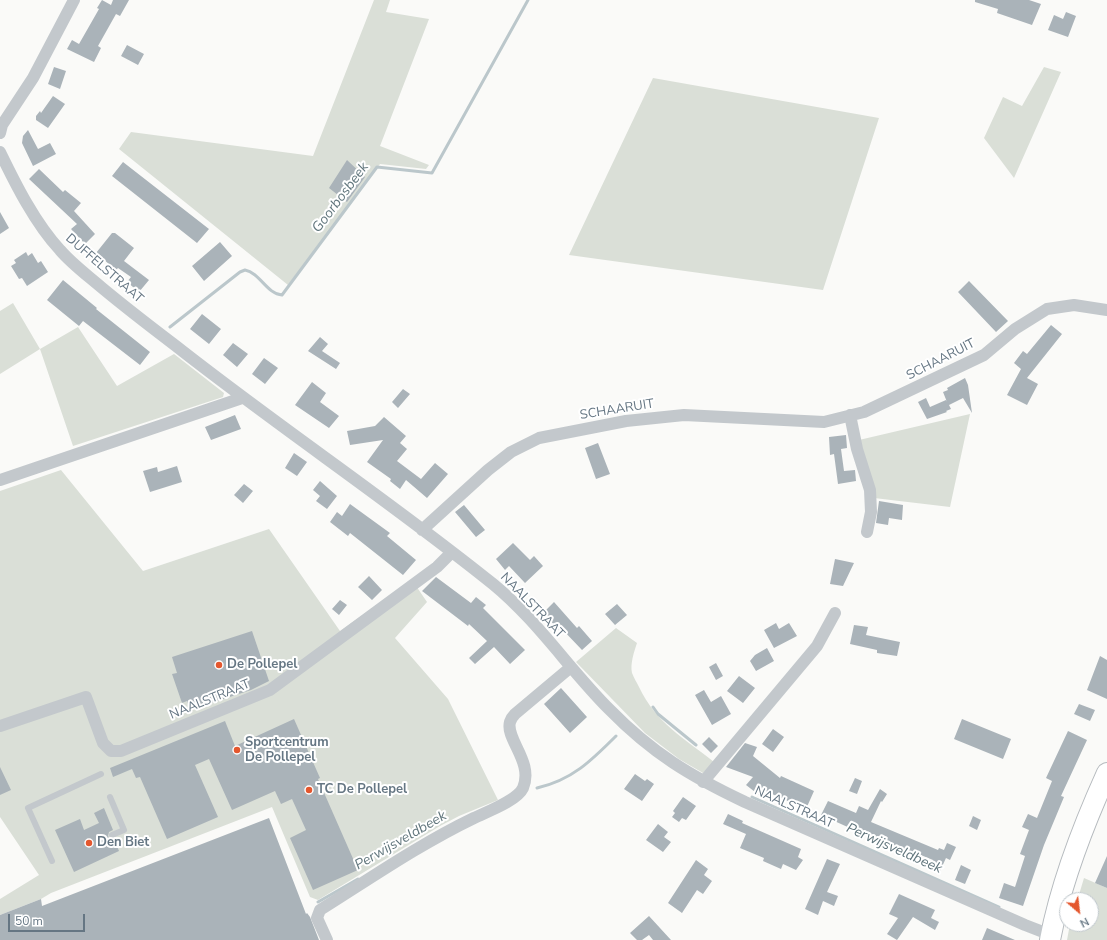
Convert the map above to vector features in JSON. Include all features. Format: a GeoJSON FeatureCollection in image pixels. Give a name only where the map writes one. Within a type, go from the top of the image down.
{"type":"FeatureCollection","features":[{"type":"Feature","properties":{"kind":"main road"},"geometry":{"type":"LineString","coordinates":[[1047,938],[1071,862],[1107,773]]}},
{"type":"Feature","properties":{"kind":"street"},"geometry":{"type":"LineString","coordinates":[[0,133],[6,120],[53,43],[74,0]]}},
{"type":"Feature","properties":{"kind":"street","name":"DUFFELSTRAAT"},"geometry":{"type":"LineString","coordinates":[[0,152],[46,234],[61,252],[88,277],[242,398]]}},
{"type":"Feature","properties":{"kind":"street","name":"SCHAARUIT"},"geometry":{"type":"LineString","coordinates":[[422,530],[488,470],[511,452],[539,438],[626,421],[684,415],[824,422],[864,412],[984,355],[1014,329],[1047,310],[1074,305],[1107,310]]}},
{"type":"Feature","properties":{"kind":"street"},"geometry":{"type":"LineString","coordinates":[[0,480],[242,398]]}},
{"type":"Feature","properties":{"kind":"street","name":"NAALSTRAAT"},"geometry":{"type":"LineString","coordinates":[[242,398],[452,552],[496,587],[526,616],[608,708],[641,740],[671,763],[703,782],[1047,938]]}},
{"type":"Feature","properties":{"kind":"street"},"geometry":{"type":"LineString","coordinates":[[850,415],[857,449],[870,490],[871,512],[867,532]]}},
{"type":"Feature","properties":{"kind":"street","name":"NAALSTRAAT"},"geometry":{"type":"LineString","coordinates":[[0,726],[86,697],[103,743],[111,751],[121,751],[270,690],[437,567],[452,552]]}},
{"type":"Feature","properties":{"kind":"street"},"geometry":{"type":"LineString","coordinates":[[703,782],[817,646],[835,613]]}},
{"type":"Feature","properties":{"kind":"street"},"geometry":{"type":"LineString","coordinates":[[328,940],[317,918],[320,910],[430,842],[511,800],[523,789],[526,774],[522,756],[510,730],[510,722],[515,714],[571,667]]}},
{"type":"Feature","properties":{"kind":"lane"},"geometry":{"type":"LineString","coordinates":[[52,861],[28,808],[101,774]]}},
{"type":"Feature","properties":{"kind":"lane"},"geometry":{"type":"LineString","coordinates":[[110,797],[124,830],[112,835]]}},
{"type":"Feature","properties":{"kind":"shaded area"},"geometry":{"type":"Polygon","coordinates":[[[374,0],[390,0],[386,12],[429,19],[380,146],[429,165],[426,169],[380,164],[288,285],[119,149],[131,132],[313,156],[374,0]]]}},
{"type":"Feature","properties":{"kind":"shaded area"},"geometry":{"type":"Polygon","coordinates":[[[1044,67],[1061,72],[1014,178],[984,138],[1003,97],[1022,106],[1044,67]]]}},
{"type":"Feature","properties":{"kind":"shaded area"},"geometry":{"type":"Polygon","coordinates":[[[653,78],[879,118],[823,290],[569,255],[653,78]]]}},
{"type":"Feature","properties":{"kind":"shaded area"},"geometry":{"type":"Polygon","coordinates":[[[13,303],[40,349],[0,374],[0,311],[13,303]]]}},
{"type":"Feature","properties":{"kind":"shaded area"},"geometry":{"type":"Polygon","coordinates":[[[78,327],[117,386],[174,354],[224,393],[223,397],[73,446],[40,349],[78,327]]]}},
{"type":"Feature","properties":{"kind":"shaded area"},"geometry":{"type":"Polygon","coordinates":[[[970,414],[950,507],[874,498],[859,440],[970,414]]]}},
{"type":"Feature","properties":{"kind":"shaded area","name":"Sportcentrum De Pollepel"},"geometry":{"type":"Polygon","coordinates":[[[61,470],[143,571],[269,529],[340,631],[412,580],[427,602],[395,638],[448,699],[498,800],[459,816],[440,826],[318,900],[310,897],[272,807],[51,893],[41,899],[0,915],[0,899],[39,875],[0,817],[0,491],[61,470]]]}},
{"type":"Feature","properties":{"kind":"shaded area"},"geometry":{"type":"Polygon","coordinates":[[[616,628],[637,643],[632,662],[632,673],[646,700],[654,711],[672,729],[714,762],[703,773],[679,759],[645,733],[576,662],[616,628]]]}},
{"type":"Feature","properties":{"kind":"shaded area"},"geometry":{"type":"Polygon","coordinates":[[[1084,878],[1107,888],[1107,940],[1067,940],[1068,932],[1099,932],[1099,892],[1080,892],[1084,878]]]}},
{"type":"Feature","properties":{"kind":"building"},"geometry":{"type":"Polygon","coordinates":[[[102,0],[111,5],[113,0],[129,0],[120,16],[116,14],[98,46],[101,48],[94,62],[67,49],[72,40],[79,44],[99,9],[97,8],[102,0]]]}},
{"type":"Feature","properties":{"kind":"building"},"geometry":{"type":"Polygon","coordinates":[[[975,0],[1029,0],[1041,4],[1032,25],[997,13],[998,9],[975,2],[975,0]]]}},
{"type":"Feature","properties":{"kind":"building"},"geometry":{"type":"Polygon","coordinates":[[[1066,12],[1076,16],[1068,37],[1048,30],[1054,15],[1063,19],[1066,12]]]}},
{"type":"Feature","properties":{"kind":"building"},"geometry":{"type":"Polygon","coordinates":[[[127,45],[144,54],[138,65],[121,56],[127,45]]]}},
{"type":"Feature","properties":{"kind":"building"},"geometry":{"type":"Polygon","coordinates":[[[54,67],[66,71],[60,89],[48,84],[54,67]]]}},
{"type":"Feature","properties":{"kind":"building"},"geometry":{"type":"Polygon","coordinates":[[[53,96],[65,104],[48,128],[36,120],[36,116],[40,111],[41,113],[53,96]]]}},
{"type":"Feature","properties":{"kind":"building"},"geometry":{"type":"Polygon","coordinates":[[[28,130],[38,149],[50,143],[56,154],[33,166],[22,143],[23,136],[28,130]]]}},
{"type":"Feature","properties":{"kind":"building"},"geometry":{"type":"Polygon","coordinates":[[[347,160],[365,177],[347,202],[329,188],[347,160]]]}},
{"type":"Feature","properties":{"kind":"building"},"geometry":{"type":"Polygon","coordinates":[[[123,162],[209,229],[197,243],[112,176],[123,162]]]}},
{"type":"Feature","properties":{"kind":"building"},"geometry":{"type":"Polygon","coordinates":[[[39,169],[63,192],[65,190],[81,203],[74,211],[95,234],[85,244],[71,229],[77,224],[29,179],[39,169]]]}},
{"type":"Feature","properties":{"kind":"building"},"geometry":{"type":"Polygon","coordinates":[[[0,212],[9,228],[0,234],[0,212]]]}},
{"type":"Feature","properties":{"kind":"building"},"geometry":{"type":"Polygon","coordinates":[[[112,233],[115,233],[134,248],[124,261],[149,280],[139,292],[127,282],[131,277],[118,268],[116,270],[96,253],[112,233]]]}},
{"type":"Feature","properties":{"kind":"building"},"geometry":{"type":"Polygon","coordinates":[[[220,242],[232,256],[204,281],[192,266],[220,242]]]}},
{"type":"Feature","properties":{"kind":"building"},"geometry":{"type":"Polygon","coordinates":[[[26,252],[28,256],[32,253],[38,263],[41,261],[48,272],[27,286],[22,278],[19,279],[11,266],[16,263],[14,260],[26,252]]]}},
{"type":"Feature","properties":{"kind":"building"},"geometry":{"type":"Polygon","coordinates":[[[63,280],[97,308],[96,309],[150,352],[140,365],[83,321],[79,326],[47,300],[63,280]]]}},
{"type":"Feature","properties":{"kind":"building"},"geometry":{"type":"Polygon","coordinates":[[[969,281],[1008,321],[996,332],[958,292],[969,281]]]}},
{"type":"Feature","properties":{"kind":"building"},"geometry":{"type":"Polygon","coordinates":[[[202,314],[221,329],[209,344],[190,329],[202,314]]]}},
{"type":"Feature","properties":{"kind":"building"},"geometry":{"type":"Polygon","coordinates":[[[1051,325],[1062,334],[1027,378],[1038,384],[1027,405],[1007,395],[1021,369],[1014,363],[1023,351],[1027,354],[1051,325]]]}},
{"type":"Feature","properties":{"kind":"building"},"geometry":{"type":"Polygon","coordinates":[[[320,337],[328,344],[322,351],[340,363],[336,369],[308,351],[320,337]]]}},
{"type":"Feature","properties":{"kind":"building"},"geometry":{"type":"Polygon","coordinates":[[[233,343],[248,354],[237,367],[223,355],[233,343]]]}},
{"type":"Feature","properties":{"kind":"building"},"geometry":{"type":"Polygon","coordinates":[[[264,358],[278,368],[265,384],[252,374],[264,358]]]}},
{"type":"Feature","properties":{"kind":"building"},"geometry":{"type":"Polygon","coordinates":[[[965,378],[968,385],[972,413],[963,398],[949,405],[951,409],[946,411],[947,412],[927,419],[918,402],[926,398],[930,407],[946,400],[947,402],[943,392],[948,390],[947,388],[965,378]]]}},
{"type":"Feature","properties":{"kind":"building"},"geometry":{"type":"Polygon","coordinates":[[[312,382],[326,393],[320,402],[339,416],[329,428],[295,405],[312,382]]]}},
{"type":"Feature","properties":{"kind":"building"},"geometry":{"type":"Polygon","coordinates":[[[403,389],[410,394],[398,408],[392,402],[403,389]]]}},
{"type":"Feature","properties":{"kind":"building"},"geometry":{"type":"Polygon","coordinates":[[[235,415],[241,429],[211,440],[205,427],[235,415]]]}},
{"type":"Feature","properties":{"kind":"building"},"geometry":{"type":"Polygon","coordinates":[[[384,417],[406,436],[400,443],[407,449],[397,461],[421,479],[435,463],[448,474],[427,498],[406,480],[400,489],[390,481],[391,479],[367,462],[383,440],[350,445],[347,431],[375,426],[384,417]]]}},
{"type":"Feature","properties":{"kind":"building"},"geometry":{"type":"Polygon","coordinates":[[[846,435],[847,448],[841,449],[844,471],[855,470],[856,481],[838,484],[834,454],[830,455],[829,437],[846,435]]]}},
{"type":"Feature","properties":{"kind":"building"},"geometry":{"type":"Polygon","coordinates":[[[598,443],[610,474],[596,479],[585,448],[598,443]]]}},
{"type":"Feature","properties":{"kind":"building"},"geometry":{"type":"Polygon","coordinates":[[[294,453],[307,462],[297,476],[285,468],[294,453]]]}},
{"type":"Feature","properties":{"kind":"building"},"geometry":{"type":"Polygon","coordinates":[[[177,466],[182,482],[150,492],[143,471],[157,467],[158,472],[177,466]]]}},
{"type":"Feature","properties":{"kind":"building"},"geometry":{"type":"Polygon","coordinates":[[[320,481],[337,496],[327,509],[316,501],[320,496],[313,490],[320,481]]]}},
{"type":"Feature","properties":{"kind":"building"},"geometry":{"type":"Polygon","coordinates":[[[244,484],[253,491],[243,503],[234,495],[244,484]]]}},
{"type":"Feature","properties":{"kind":"building"},"geometry":{"type":"Polygon","coordinates":[[[879,501],[903,505],[902,520],[889,518],[888,525],[876,523],[879,501]]]}},
{"type":"Feature","properties":{"kind":"building"},"geometry":{"type":"Polygon","coordinates":[[[350,504],[390,533],[387,536],[416,560],[403,575],[350,533],[348,536],[330,522],[337,512],[342,516],[350,504]]]}},
{"type":"Feature","properties":{"kind":"building"},"geometry":{"type":"Polygon","coordinates":[[[464,505],[485,530],[476,537],[455,512],[464,505]]]}},
{"type":"Feature","properties":{"kind":"building"},"geometry":{"type":"Polygon","coordinates":[[[513,543],[530,560],[534,556],[543,566],[525,583],[509,566],[505,570],[496,559],[513,543]]]}},
{"type":"Feature","properties":{"kind":"building"},"geometry":{"type":"Polygon","coordinates":[[[835,559],[854,563],[843,586],[830,584],[835,559]]]}},
{"type":"Feature","properties":{"kind":"building"},"geometry":{"type":"Polygon","coordinates":[[[369,576],[382,590],[372,600],[358,587],[369,576]]]}},
{"type":"Feature","properties":{"kind":"building"},"geometry":{"type":"Polygon","coordinates":[[[436,577],[471,603],[476,597],[486,605],[483,608],[525,650],[510,664],[494,647],[475,664],[469,658],[487,641],[469,624],[468,626],[422,591],[436,577]]]}},
{"type":"Feature","properties":{"kind":"building"},"geometry":{"type":"Polygon","coordinates":[[[340,600],[347,605],[339,615],[332,609],[340,600]]]}},
{"type":"Feature","properties":{"kind":"building"},"geometry":{"type":"Polygon","coordinates":[[[554,602],[577,628],[579,626],[592,641],[582,650],[561,628],[559,630],[543,613],[554,602]]]}},
{"type":"Feature","properties":{"kind":"building"},"geometry":{"type":"Polygon","coordinates":[[[617,604],[627,615],[615,625],[605,614],[617,604]]]}},
{"type":"Feature","properties":{"kind":"building"},"geometry":{"type":"Polygon","coordinates":[[[776,623],[779,629],[789,623],[797,636],[774,648],[764,630],[776,623]]]}},
{"type":"Feature","properties":{"kind":"building"},"geometry":{"type":"Polygon","coordinates":[[[854,625],[868,627],[866,635],[900,642],[897,656],[877,653],[877,650],[850,644],[854,625]]]}},
{"type":"Feature","properties":{"kind":"building","name":"De Pollepel"},"geometry":{"type":"Polygon","coordinates":[[[252,631],[269,681],[251,690],[190,710],[187,701],[182,703],[172,674],[177,673],[172,657],[252,631]]]}},
{"type":"Feature","properties":{"kind":"building"},"geometry":{"type":"Polygon","coordinates":[[[767,648],[774,661],[756,671],[750,661],[755,655],[767,648]]]}},
{"type":"Feature","properties":{"kind":"building"},"geometry":{"type":"Polygon","coordinates":[[[1100,656],[1107,660],[1107,699],[1087,690],[1100,656]]]}},
{"type":"Feature","properties":{"kind":"building"},"geometry":{"type":"Polygon","coordinates":[[[716,663],[723,676],[716,680],[709,667],[716,663]]]}},
{"type":"Feature","properties":{"kind":"building"},"geometry":{"type":"Polygon","coordinates":[[[739,676],[755,688],[743,703],[727,691],[739,676]]]}},
{"type":"Feature","properties":{"kind":"building"},"geometry":{"type":"Polygon","coordinates":[[[561,688],[587,717],[570,733],[544,704],[561,688]]]}},
{"type":"Feature","properties":{"kind":"building"},"geometry":{"type":"Polygon","coordinates":[[[704,690],[711,702],[721,696],[731,714],[712,725],[695,695],[704,690]]]}},
{"type":"Feature","properties":{"kind":"building"},"geometry":{"type":"Polygon","coordinates":[[[1079,704],[1095,710],[1090,721],[1074,714],[1079,704]]]}},
{"type":"Feature","properties":{"kind":"building"},"geometry":{"type":"Polygon","coordinates":[[[294,719],[320,778],[318,779],[358,870],[313,890],[290,838],[306,830],[292,799],[281,804],[275,791],[232,810],[209,759],[195,765],[218,817],[167,839],[140,777],[136,778],[132,769],[113,777],[110,768],[225,721],[235,746],[294,719]]]}},
{"type":"Feature","properties":{"kind":"building"},"geometry":{"type":"Polygon","coordinates":[[[962,719],[1011,739],[1003,759],[954,739],[962,719]]]}},
{"type":"Feature","properties":{"kind":"building"},"geometry":{"type":"Polygon","coordinates":[[[773,729],[784,737],[773,752],[762,744],[773,729]]]}},
{"type":"Feature","properties":{"kind":"building"},"geometry":{"type":"Polygon","coordinates":[[[1068,731],[1087,740],[1061,796],[1064,797],[1044,845],[1023,906],[999,898],[1004,883],[1015,887],[1025,856],[1020,854],[1029,830],[1022,827],[1028,814],[1037,818],[1052,781],[1046,778],[1068,731]]]}},
{"type":"Feature","properties":{"kind":"building"},"geometry":{"type":"Polygon","coordinates":[[[709,737],[718,746],[711,753],[702,744],[709,737]]]}},
{"type":"Feature","properties":{"kind":"building"},"geometry":{"type":"Polygon","coordinates":[[[745,743],[757,747],[753,756],[780,778],[781,776],[814,791],[806,809],[763,790],[759,795],[746,785],[753,777],[726,767],[745,743]]]}},
{"type":"Feature","properties":{"kind":"building"},"geometry":{"type":"Polygon","coordinates":[[[0,767],[11,790],[0,795],[0,767]]]}},
{"type":"Feature","properties":{"kind":"building"},"geometry":{"type":"Polygon","coordinates":[[[635,774],[645,781],[647,779],[654,784],[642,801],[624,789],[635,774]]]}},
{"type":"Feature","properties":{"kind":"building"},"geometry":{"type":"Polygon","coordinates":[[[855,778],[862,781],[857,794],[849,791],[855,778]]]}},
{"type":"Feature","properties":{"kind":"building"},"geometry":{"type":"Polygon","coordinates":[[[880,789],[887,794],[882,802],[881,801],[871,822],[938,850],[939,848],[944,850],[947,843],[956,847],[950,860],[946,858],[940,871],[931,866],[933,860],[916,853],[913,860],[871,842],[872,838],[821,815],[828,801],[856,813],[859,806],[868,810],[880,789]]]}},
{"type":"Feature","properties":{"kind":"building"},"geometry":{"type":"Polygon","coordinates":[[[683,797],[696,806],[686,820],[682,818],[679,822],[672,817],[675,813],[673,811],[683,797]]]}},
{"type":"Feature","properties":{"kind":"building","name":"Den Biet"},"geometry":{"type":"Polygon","coordinates":[[[104,808],[113,830],[109,832],[108,836],[110,839],[114,839],[119,851],[74,872],[55,830],[80,819],[84,830],[99,823],[94,813],[104,808]]]}},
{"type":"Feature","properties":{"kind":"building"},"geometry":{"type":"Polygon","coordinates":[[[728,814],[743,821],[742,823],[801,849],[798,857],[803,860],[796,870],[783,864],[781,869],[763,861],[764,858],[740,848],[746,834],[723,824],[728,814]]]}},
{"type":"Feature","properties":{"kind":"building"},"geometry":{"type":"Polygon","coordinates":[[[973,816],[981,820],[977,830],[969,826],[973,816]]]}},
{"type":"Feature","properties":{"kind":"building"},"geometry":{"type":"Polygon","coordinates":[[[269,818],[306,914],[307,913],[310,917],[319,940],[0,940],[0,915],[41,899],[42,906],[269,818]]]}},
{"type":"Feature","properties":{"kind":"building"},"geometry":{"type":"Polygon","coordinates":[[[658,824],[668,832],[664,837],[671,842],[663,852],[646,840],[658,824]]]}},
{"type":"Feature","properties":{"kind":"building"},"geometry":{"type":"Polygon","coordinates":[[[1107,856],[1107,888],[1095,883],[1107,856]]]}},
{"type":"Feature","properties":{"kind":"building"},"geometry":{"type":"Polygon","coordinates":[[[827,859],[840,864],[827,892],[838,896],[834,906],[823,901],[818,915],[805,909],[827,859]]]}},
{"type":"Feature","properties":{"kind":"building"},"geometry":{"type":"Polygon","coordinates":[[[696,860],[708,869],[704,875],[712,881],[703,894],[697,890],[682,913],[668,903],[696,860]]]}},
{"type":"Feature","properties":{"kind":"building"},"geometry":{"type":"Polygon","coordinates":[[[961,865],[971,870],[965,884],[955,880],[961,865]]]}},
{"type":"Feature","properties":{"kind":"building"},"geometry":{"type":"Polygon","coordinates":[[[899,894],[935,910],[931,918],[939,922],[935,930],[913,917],[897,940],[887,934],[898,918],[889,914],[899,894]]]}},
{"type":"Feature","properties":{"kind":"building"},"geometry":{"type":"Polygon","coordinates":[[[649,916],[671,940],[653,940],[649,935],[642,940],[637,940],[630,933],[649,916]]]}},
{"type":"Feature","properties":{"kind":"building"},"geometry":{"type":"Polygon","coordinates":[[[987,928],[1015,940],[982,940],[987,928]]]}},
{"type":"Feature","properties":{"kind":"waterway","name":"Goorbosbeek"},"geometry":{"type":"LineString","coordinates":[[170,327],[240,272],[245,270],[255,275],[272,291],[282,295],[377,167],[432,173],[528,0]]}},
{"type":"Feature","properties":{"kind":"waterway","name":"Perwijsveldbeek"},"geometry":{"type":"LineString","coordinates":[[653,707],[658,714],[696,745]]}},
{"type":"Feature","properties":{"kind":"waterway","name":"Perwijsveldbeek"},"geometry":{"type":"LineString","coordinates":[[537,788],[571,775],[598,754],[616,736]]}},
{"type":"Feature","properties":{"kind":"waterway","name":"Perwijsveldbeek"},"geometry":{"type":"LineString","coordinates":[[752,797],[999,907]]}},
{"type":"Feature","properties":{"kind":"waterway","name":"Perwijsveldbeek"},"geometry":{"type":"LineString","coordinates":[[318,902],[358,879]]}},
{"type":"Feature","properties":{"kind":"place","name":"De Pollepel"},"geometry":{"type":"Point","coordinates":[219,665]}},
{"type":"Feature","properties":{"kind":"place","name":"Sportcentrum De Pollepel"},"geometry":{"type":"Point","coordinates":[237,750]}},
{"type":"Feature","properties":{"kind":"place","name":"TC De Pollepel"},"geometry":{"type":"Point","coordinates":[309,790]}},
{"type":"Feature","properties":{"kind":"place","name":"Den Biet"},"geometry":{"type":"Point","coordinates":[89,843]}}]}
